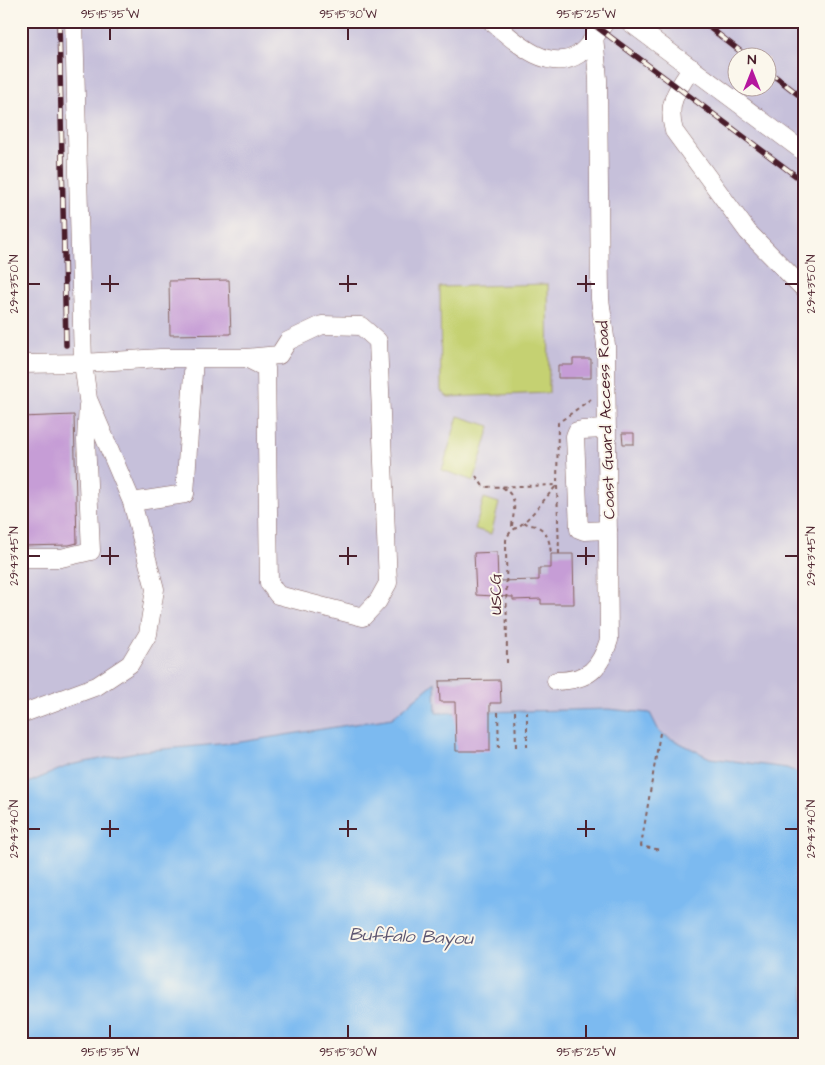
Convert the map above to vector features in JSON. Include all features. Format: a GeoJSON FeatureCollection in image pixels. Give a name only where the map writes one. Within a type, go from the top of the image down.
{"type":"FeatureCollection","features":[{"type":"Feature","properties":{"kind":"street"},"geometry":{"type":"LineString","coordinates":[[21,558],[60,558],[91,551],[86,440],[88,399],[84,363],[74,21]]}},
{"type":"Feature","properties":{"kind":"street"},"geometry":{"type":"LineString","coordinates":[[491,21],[528,51],[541,57],[554,59],[567,59],[577,56],[584,50],[606,21]]}},
{"type":"Feature","properties":{"kind":"street"},"geometry":{"type":"LineString","coordinates":[[628,21],[804,152]]}},
{"type":"Feature","properties":{"kind":"street","name":"Coast Guard Access Road"},"geometry":{"type":"LineString","coordinates":[[556,681],[573,680],[592,672],[603,657],[609,640],[606,344],[600,299],[598,79],[594,36]]}},
{"type":"Feature","properties":{"kind":"street"},"geometry":{"type":"LineString","coordinates":[[692,68],[678,88],[672,102],[671,119],[674,131],[748,232],[804,289]]}},
{"type":"Feature","properties":{"kind":"street"},"geometry":{"type":"LineString","coordinates":[[21,364],[84,363],[160,358],[246,358],[279,355],[288,341],[322,324],[361,326],[378,341],[388,583],[378,601],[363,617],[278,595],[269,583],[266,368],[246,358]]}},
{"type":"Feature","properties":{"kind":"street"},"geometry":{"type":"LineString","coordinates":[[132,502],[185,494],[194,358]]}},
{"type":"Feature","properties":{"kind":"street"},"geometry":{"type":"LineString","coordinates":[[21,714],[97,686],[130,664],[148,634],[155,589],[132,502],[88,399]]}},
{"type":"Feature","properties":{"kind":"street"},"geometry":{"type":"LineString","coordinates":[[607,429],[582,430],[577,432],[575,436],[579,529],[584,531],[608,530]]}},
{"type":"Feature","properties":{"kind":"path"},"geometry":{"type":"LineString","coordinates":[[559,554],[558,423],[596,395]]}},
{"type":"Feature","properties":{"kind":"path"},"geometry":{"type":"LineString","coordinates":[[476,476],[483,486],[557,485]]}},
{"type":"Feature","properties":{"kind":"path"},"geometry":{"type":"LineString","coordinates":[[513,528],[524,522],[557,485]]}},
{"type":"Feature","properties":{"kind":"path","name":"USCG"},"geometry":{"type":"LineString","coordinates":[[501,486],[510,493],[515,507],[513,528],[509,532],[505,549],[507,663]]}},
{"type":"Feature","properties":{"kind":"path"},"geometry":{"type":"LineString","coordinates":[[524,522],[537,526],[544,532],[549,538],[551,554]]}},
{"type":"Feature","properties":{"kind":"path"},"geometry":{"type":"LineString","coordinates":[[515,711],[516,747]]}},
{"type":"Feature","properties":{"kind":"path"},"geometry":{"type":"LineString","coordinates":[[527,711],[527,747]]}},
{"type":"Feature","properties":{"kind":"path"},"geometry":{"type":"LineString","coordinates":[[498,712],[499,753]]}},
{"type":"Feature","properties":{"kind":"path"},"geometry":{"type":"LineString","coordinates":[[660,732],[641,846],[660,850]]}},
{"type":"Feature","properties":{"kind":"shaded area"},"geometry":{"type":"Polygon","coordinates":[[[21,21],[782,21],[804,27],[804,776],[787,768],[710,758],[607,709],[435,713],[435,683],[392,718],[241,742],[141,751],[70,765],[21,788],[21,21]]]}},
{"type":"Feature","properties":{"kind":"green space"},"geometry":{"type":"Polygon","coordinates":[[[548,284],[549,393],[448,397],[441,391],[440,287],[548,284]]]}},
{"type":"Feature","properties":{"kind":"green space"},"geometry":{"type":"Polygon","coordinates":[[[458,416],[490,426],[474,481],[442,470],[458,416]]]}},
{"type":"Feature","properties":{"kind":"green space"},"geometry":{"type":"Polygon","coordinates":[[[484,498],[499,503],[491,534],[475,529],[484,498]]]}},
{"type":"Feature","properties":{"kind":"water","name":"Buffalo Bayou"},"geometry":{"type":"Polygon","coordinates":[[[435,682],[436,713],[608,709],[650,713],[660,733],[710,758],[787,768],[804,776],[804,1044],[21,1044],[21,786],[70,765],[141,751],[241,742],[392,718],[435,682]]]}},
{"type":"Feature","properties":{"kind":"building"},"geometry":{"type":"Polygon","coordinates":[[[229,280],[231,334],[170,335],[169,281],[229,280]]]}},
{"type":"Feature","properties":{"kind":"building"},"geometry":{"type":"Polygon","coordinates":[[[573,359],[591,359],[591,378],[558,378],[558,365],[573,365],[573,359]]]}},
{"type":"Feature","properties":{"kind":"building"},"geometry":{"type":"Polygon","coordinates":[[[74,415],[77,543],[69,545],[21,546],[21,417],[74,415]]]}},
{"type":"Feature","properties":{"kind":"building"},"geometry":{"type":"Polygon","coordinates":[[[622,433],[634,433],[634,444],[623,444],[622,433]]]}},
{"type":"Feature","properties":{"kind":"building"},"geometry":{"type":"Polygon","coordinates":[[[497,552],[498,581],[539,580],[539,568],[551,568],[551,554],[573,554],[574,604],[541,604],[541,599],[513,600],[513,597],[476,595],[474,553],[497,552]]]}},
{"type":"Feature","properties":{"kind":"building"},"geometry":{"type":"Polygon","coordinates":[[[500,680],[501,703],[490,703],[490,751],[456,751],[455,702],[440,702],[439,681],[500,680]]]}},
{"type":"Feature","properties":{"kind":"railway"},"geometry":{"type":"LineString","coordinates":[[59,21],[66,345]]}},
{"type":"Feature","properties":{"kind":"railway"},"geometry":{"type":"LineString","coordinates":[[589,21],[804,182]]}},
{"type":"Feature","properties":{"kind":"railway"},"geometry":{"type":"LineString","coordinates":[[701,21],[736,48]]}},
{"type":"Feature","properties":{"kind":"railway"},"geometry":{"type":"LineString","coordinates":[[778,79],[804,99]]}}]}
